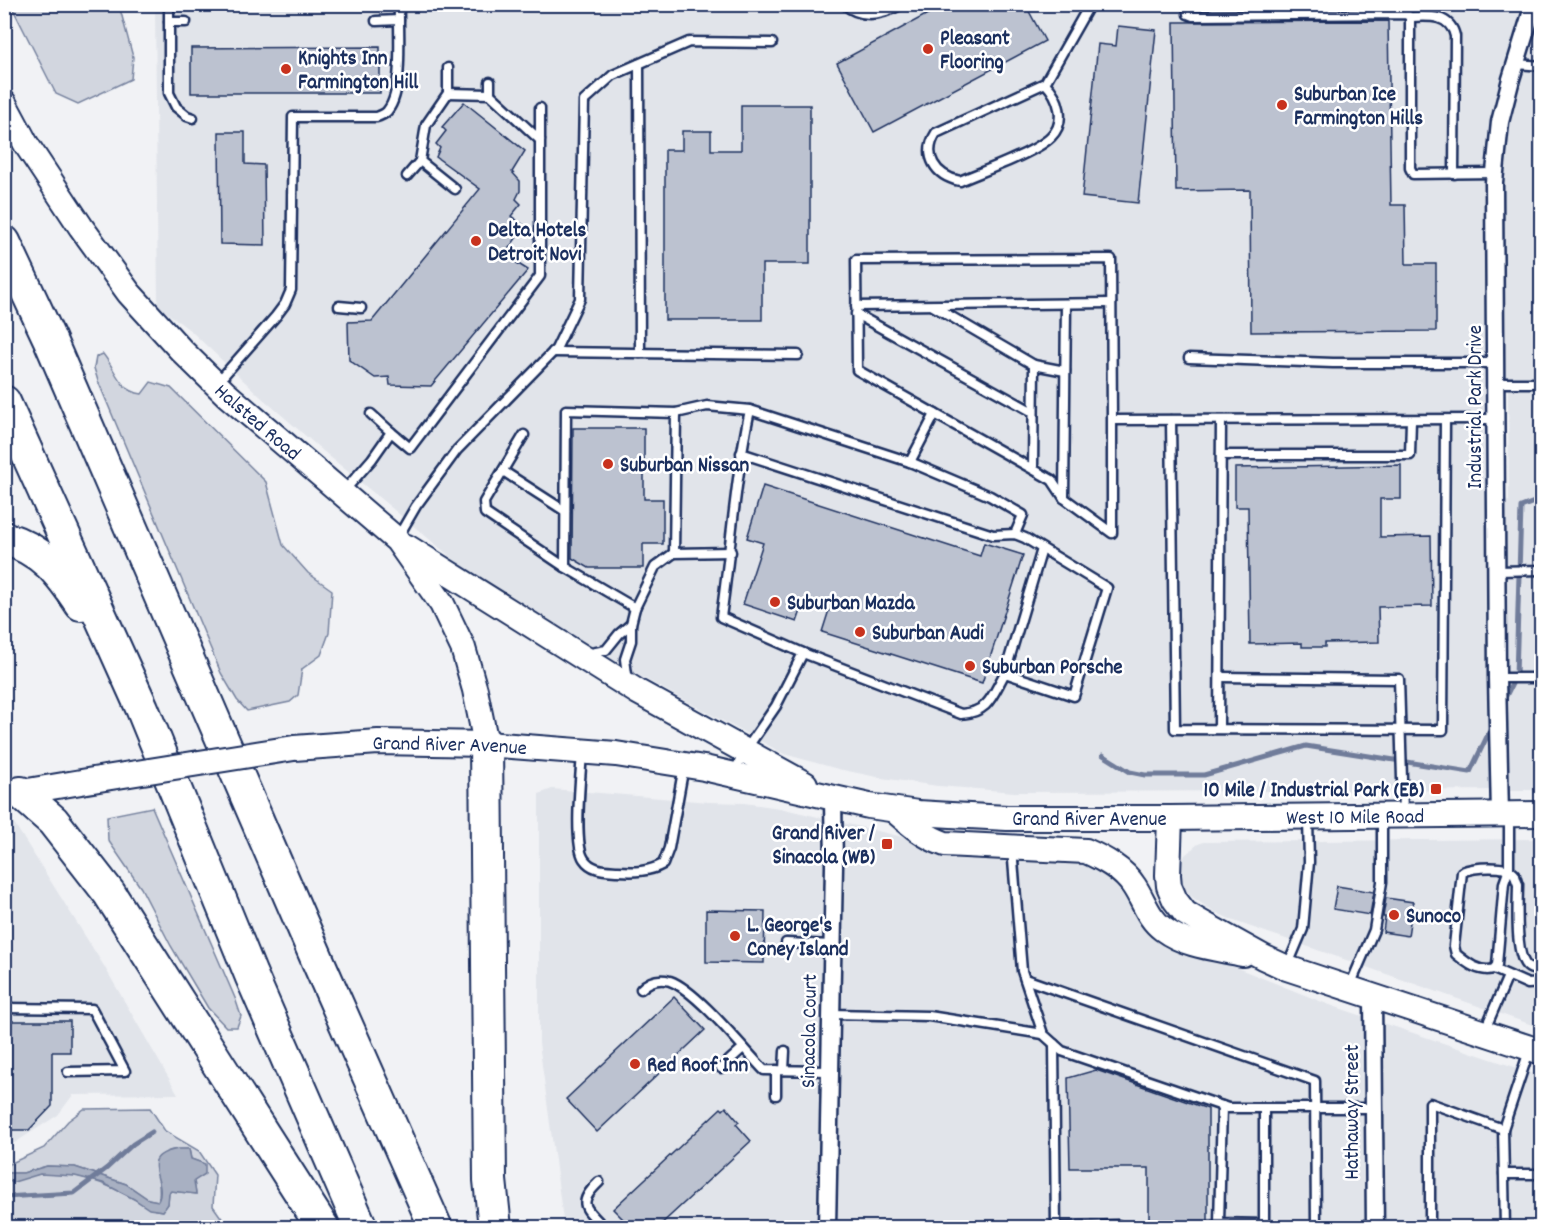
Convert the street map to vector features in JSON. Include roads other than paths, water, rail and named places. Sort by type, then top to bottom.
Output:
[{"type":"highway","points":[[4,242],[49,338],[321,968],[436,1227]]},
{"type":"highway","points":[[4,402],[142,708],[247,965],[361,1227]]},
{"type":"highway","points":[[4,538],[32,549],[62,575],[81,603],[142,708]]},
{"type":"highway","points":[[486,744],[490,1168],[495,1227]]},
{"type":"highway","points":[[13,794],[53,821],[109,893],[323,1227]]},
{"type":"main road","name":"Halsted Road","points":[[4,103],[26,144],[81,227],[129,293],[216,384],[397,540],[442,604],[463,648],[475,690],[486,744]]},
{"type":"main road","points":[[397,540],[628,686],[833,799]]},
{"type":"main road","name":"Grand River Avenue","points":[[13,794],[294,748],[378,742],[486,744],[616,754],[732,774],[833,799],[929,814],[1007,818],[1170,818],[1169,886],[1175,900],[1185,913],[1287,968],[1536,1050]]},
{"type":"main road","name":"Grand River Avenue","points":[[894,810],[923,834],[945,844],[1086,851],[1106,860],[1125,875],[1134,886],[1149,914],[1162,928],[1195,945],[1263,957]]},
{"type":"main road","name":"West 10 Mile Road","points":[[1170,818],[1542,814]]},
{"type":"street","name":"Industrial Park Drive","points":[[1505,815],[1497,678],[1495,174],[1500,122],[1534,4]]},
{"type":"street","name":"Sinacola Court","points":[[826,1227],[833,799]]},
{"type":"street","name":"Hathaway Street","points":[[1373,996],[1375,1227]]},
{"type":"lane","points":[[169,4],[169,93],[176,107],[193,118]]},
{"type":"lane","points":[[216,384],[276,316],[291,290],[293,117],[377,117],[387,112],[395,99],[398,80],[399,4]]},
{"type":"lane","points":[[844,4],[851,11],[870,15],[886,13],[902,4]]},
{"type":"lane","points":[[1045,83],[1053,92],[1059,105],[1060,121],[1054,134],[1042,145],[960,181],[946,178],[936,169],[930,155],[930,143],[936,133],[1045,83],[1090,4]]},
{"type":"lane","points":[[1187,4],[1188,14],[1194,16],[1379,9],[1406,14],[1410,17],[1431,16],[1446,20],[1453,28],[1455,36],[1454,174]]},
{"type":"lane","points":[[1410,17],[1410,168],[1413,174],[1495,174]]},
{"type":"lane","points":[[376,21],[399,20]]},
{"type":"lane","points":[[169,22],[186,22]]},
{"type":"lane","points":[[397,540],[416,506],[457,450],[553,352],[580,298],[584,100],[613,75],[689,42],[772,43]]},
{"type":"lane","points":[[639,63],[640,353]]},
{"type":"lane","points":[[1516,64],[1542,66]]},
{"type":"lane","points":[[407,176],[420,160],[426,125],[448,93],[448,68]]},
{"type":"lane","points":[[490,81],[490,94]]},
{"type":"lane","points":[[448,93],[490,94],[540,140]]},
{"type":"lane","points":[[371,414],[410,448],[540,276],[540,108]]},
{"type":"lane","points":[[420,160],[455,189]]},
{"type":"lane","points":[[1111,259],[1112,533],[1064,498],[1052,480],[857,370],[856,310],[856,260],[1111,259]]},
{"type":"lane","points":[[856,310],[933,305],[1111,303]]},
{"type":"lane","points":[[1064,498],[1066,304]]},
{"type":"lane","points":[[933,305],[1034,365],[1065,371]]},
{"type":"lane","points":[[339,306],[361,308]]},
{"type":"lane","points":[[856,310],[1033,412]]},
{"type":"lane","points":[[553,352],[798,355]]},
{"type":"lane","points":[[1189,358],[1333,363],[1496,363]]},
{"type":"lane","points":[[1033,468],[1034,365]]},
{"type":"lane","points":[[1496,383],[1542,383]]},
{"type":"lane","points":[[565,567],[566,410],[676,412],[707,406],[750,410],[910,462],[990,496],[1023,515],[1015,534]]},
{"type":"lane","points":[[750,410],[741,453],[731,552],[720,617],[803,653],[961,714],[972,714],[986,707],[1005,672],[1042,549]]},
{"type":"lane","points":[[674,554],[676,412]]},
{"type":"lane","points":[[910,462],[935,414]]},
{"type":"lane","points":[[1112,420],[1496,419]]},
{"type":"lane","points":[[1171,420],[1174,729],[1443,730],[1445,420]]},
{"type":"lane","points":[[1220,728],[1221,420]]},
{"type":"lane","points":[[1221,455],[1410,455],[1411,420]]},
{"type":"lane","points":[[341,494],[372,459],[391,432]]},
{"type":"lane","points":[[524,435],[484,502],[485,513],[565,567],[635,608]]},
{"type":"lane","points":[[741,453],[993,535],[1015,534],[1107,588],[1074,696],[1005,672]]},
{"type":"lane","points":[[503,471],[565,511]]},
{"type":"lane","points":[[628,686],[626,659],[631,641],[631,624],[635,608],[655,567],[674,554],[731,552]]},
{"type":"lane","points":[[1497,571],[1542,570]]},
{"type":"lane","points":[[581,656],[606,650],[631,624]]},
{"type":"lane","points":[[732,774],[745,751],[777,706],[803,653]]},
{"type":"lane","points":[[1221,677],[1399,679],[1401,729],[1382,882],[1374,930],[1349,988]]},
{"type":"lane","points":[[1497,678],[1542,678]]},
{"type":"lane","points":[[582,752],[580,844],[584,859],[596,869],[653,870],[663,864],[669,848],[684,765]]},
{"type":"lane","points":[[1494,969],[1497,965],[1504,883],[1509,869],[1505,815]]},
{"type":"lane","points":[[1287,968],[1303,929],[1309,862],[1308,817]]},
{"type":"lane","points":[[1012,848],[1019,938],[1025,979],[1043,1034],[1062,1051],[1228,1108],[1374,1108]]},
{"type":"lane","points":[[1542,971],[1528,968],[1522,961],[1519,947],[1518,884],[1515,875],[1509,869],[1479,868],[1462,872],[1456,954],[1472,966],[1494,969],[1528,984],[1542,983]]},
{"type":"lane","points":[[786,943],[832,945]]},
{"type":"lane","points":[[1484,1033],[1508,976]]},
{"type":"lane","points":[[641,989],[646,983],[658,979],[672,982],[693,995],[764,1070],[830,1071]]},
{"type":"lane","points":[[1025,979],[1315,1081],[1316,1227]]},
{"type":"lane","points":[[4,1008],[92,1009],[125,1071],[68,1072]]},
{"type":"lane","points":[[831,1014],[929,1016],[1043,1034]]},
{"type":"lane","points":[[1054,1044],[1056,1227],[1118,1225]]},
{"type":"lane","points":[[721,1068],[742,1048]]},
{"type":"lane","points":[[1505,1227],[1503,1129],[1536,1050]]},
{"type":"lane","points":[[776,1095],[784,1051]]},
{"type":"lane","points":[[1431,1227],[1430,1103],[1503,1129]]},
{"type":"lane","points":[[1222,1106],[1219,1223],[1264,1226],[1264,1108]]},
{"type":"lane","points":[[1504,1174],[1542,1174]]},
{"type":"lane","points":[[599,1182],[586,1194],[584,1204],[586,1209],[605,1227]]},
{"type":"water","points":[[178,1149],[189,1149],[191,1159],[205,1164],[205,1174],[194,1181],[196,1194],[171,1191],[168,1204],[163,1211],[149,1209],[103,1183],[75,1176],[40,1174],[14,1182],[5,1181],[5,1173],[23,1173],[47,1166],[75,1167],[126,1184],[148,1199],[158,1201],[160,1185],[155,1163],[165,1153]]},
{"type":"waterway","points":[[1503,702],[1516,676],[1521,507],[1542,499]]},
{"type":"waterway","points":[[1103,755],[1130,772],[1145,775],[1204,775],[1306,746],[1470,772],[1493,724]]},
{"type":"waterway","points":[[4,1197],[74,1193],[107,1168],[133,1144],[152,1132]]},
{"type":"place","name":"Pleasant Flooring","points":[[928,49]]},
{"type":"place","name":"Knights Inn Farmington Hill","points":[[286,69]]},
{"type":"place","name":"Suburban Ice Farmington Hills","points":[[1282,105]]},
{"type":"place","name":"Delta Hotels Detroit Novi","points":[[476,241]]},
{"type":"place","name":"Suburban Nissan","points":[[608,464]]},
{"type":"place","name":"Suburban Mazda","points":[[775,602]]},
{"type":"place","name":"Suburban Audi","points":[[860,632]]},
{"type":"place","name":"Suburban Porsche","points":[[970,666]]},
{"type":"place","name":"10 Mile / Industrial Park (EB)","points":[[1436,789]]},
{"type":"place","name":"Grand River / Sinacola (WB)","points":[[887,844]]},
{"type":"place","name":"Sunoco","points":[[1394,915]]},
{"type":"place","name":"L. George's Coney Island","points":[[735,936]]},
{"type":"place","name":"Red Roof Inn","points":[[635,1064]]}]
